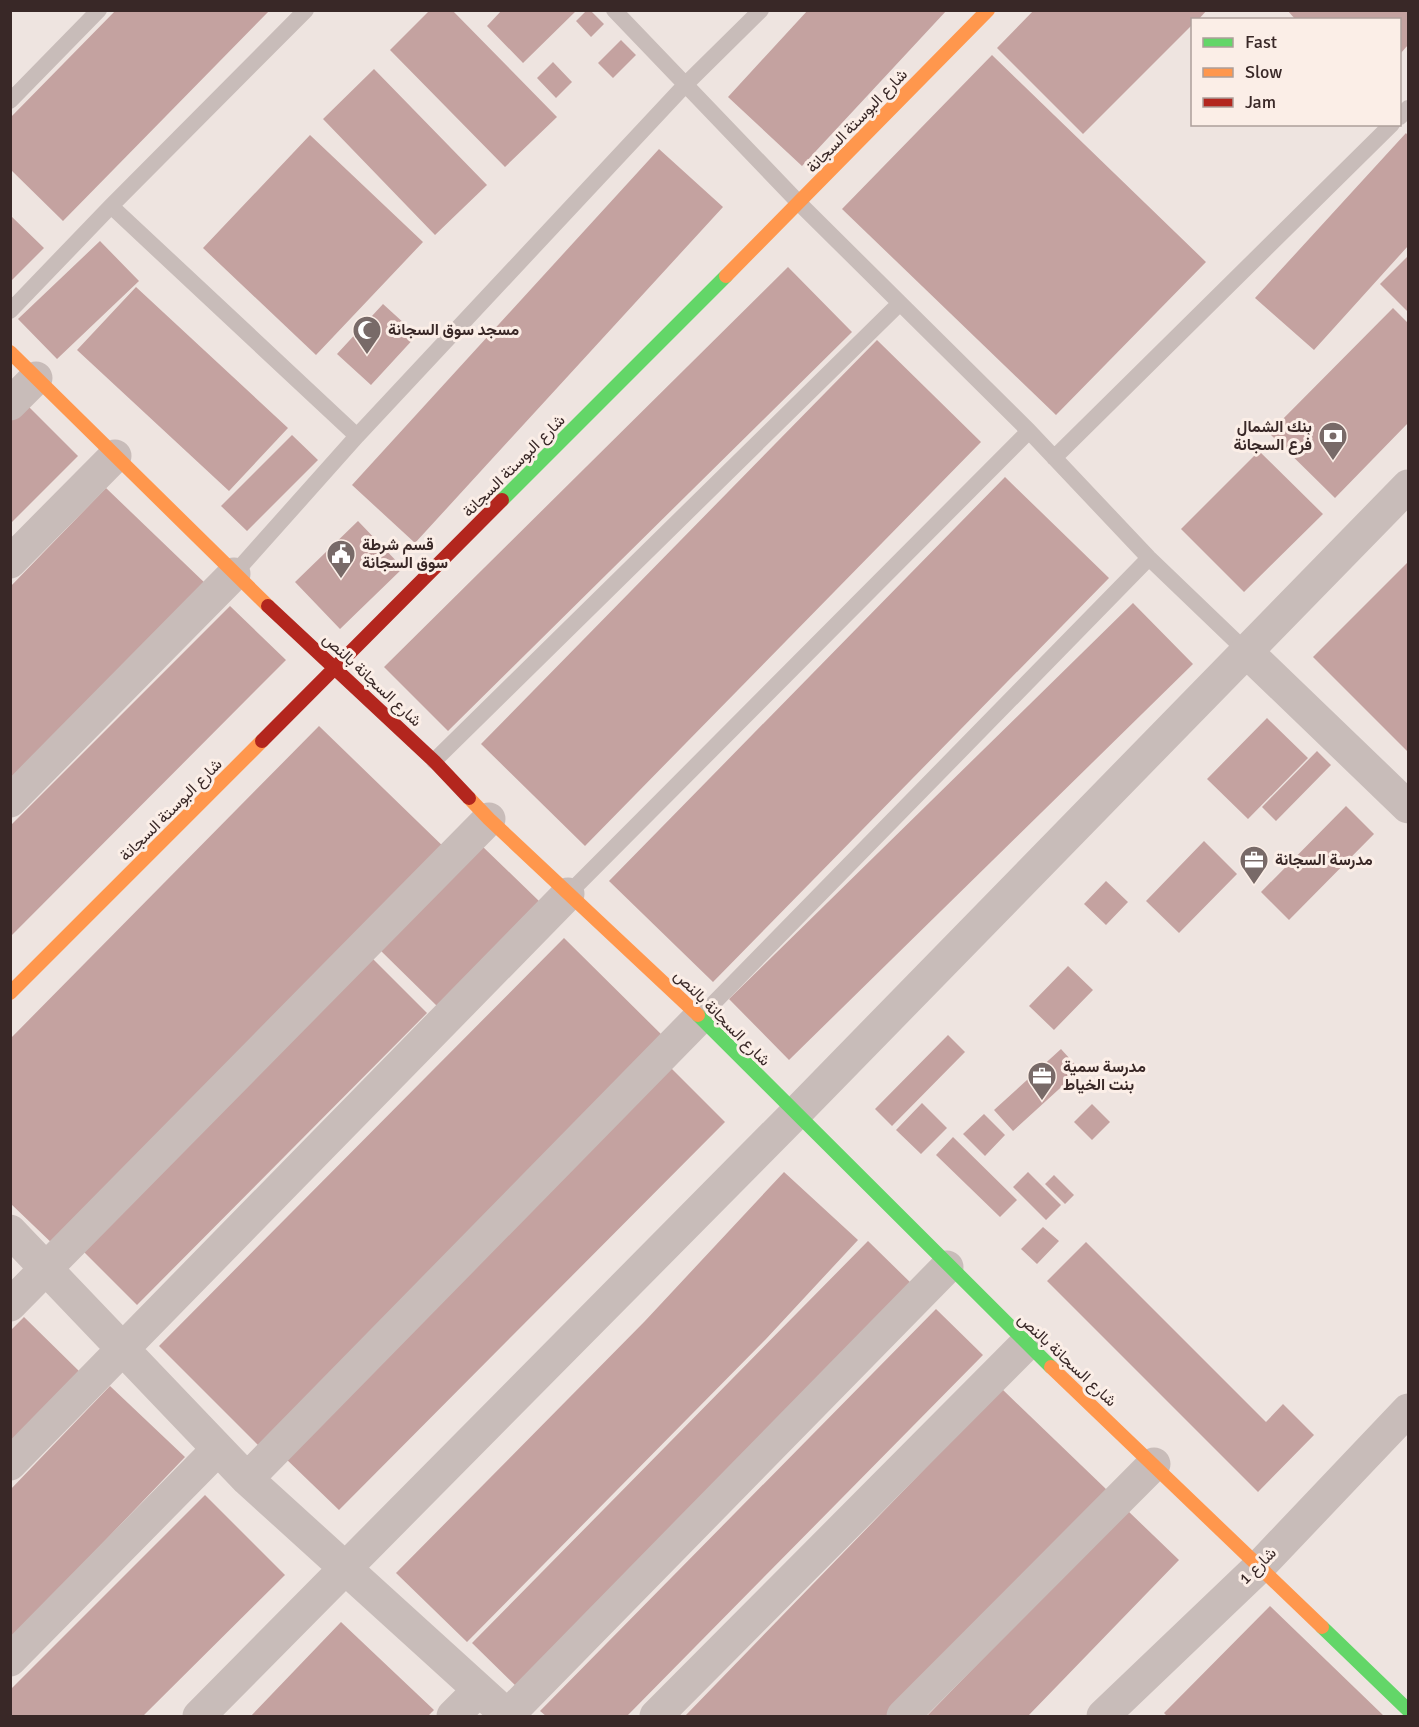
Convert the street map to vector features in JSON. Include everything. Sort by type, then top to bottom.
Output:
[{"type":"street","name":"شارع البوستة السجانة","points":[[10,993],[799,203],[988,10]]},
{"type":"street","name":"شارع السجانة بالنص","points":[[10,351],[234,574],[434,761],[489,819],[700,1017],[1026,1344],[1154,1464],[1408,1710]]},
{"type":"street","points":[[10,404],[36,378]]},
{"type":"street","points":[[10,562],[115,456]]},
{"type":"street","points":[[199,1716],[795,1114],[1408,486]]},
{"type":"street","points":[[10,801],[234,574]]},
{"type":"street","points":[[1247,652],[1408,807]]},
{"type":"street","points":[[10,1305],[489,819]]},
{"type":"street","points":[[10,1464],[568,894]]},
{"type":"street","points":[[247,1479],[700,1017]]},
{"type":"street","points":[[10,1231],[247,1479],[508,1716],[947,1267]]},
{"type":"street","points":[[656,1716],[1026,1344]]},
{"type":"street","name":"شارع 1","points":[[1111,1714],[1259,1567],[1408,1410]]},
{"type":"street","points":[[10,1660],[218,1449]]},
{"type":"street","points":[[903,1716],[1154,1464]]},
{"type":"street","points":[[453,1716],[479,1690]]},
{"type":"lane","points":[[10,101],[99,10]]},
{"type":"lane","points":[[10,311],[306,10]]},
{"type":"lane","points":[[614,10],[799,203],[1029,431],[1149,558],[1247,652]]},
{"type":"lane","points":[[234,574],[357,436],[686,84],[761,10]]},
{"type":"lane","points":[[1054,458],[1390,126]]},
{"type":"lane","points":[[111,206],[357,436]]},
{"type":"lane","points":[[434,761],[900,304]]},
{"type":"lane","points":[[568,894],[1029,431]]},
{"type":"lane","points":[[700,1017],[1149,558]]},
{"type":"building","points":[[116,10],[270,10],[63,221],[10,169],[10,118]]},
{"type":"building","points":[[430,10],[452,10],[557,117],[505,167],[390,50]]},
{"type":"building","points":[[502,10],[577,10],[523,63],[487,26]]},
{"type":"building","points":[[587,10],[590,10],[604,24],[591,37],[576,21]]},
{"type":"building","points":[[808,10],[947,10],[802,166],[728,97]]},
{"type":"building","points":[[1034,10],[1207,10],[1200,18],[1191,18],[1191,26],[1083,134],[997,48]]},
{"type":"building","points":[[1287,10],[1408,10],[1408,45],[1401,53],[1401,18],[1294,18]]},
{"type":"building","points":[[621,40],[636,55],[613,78],[598,63]]},
{"type":"building","points":[[992,55],[1206,262],[1056,415],[842,209]]},
{"type":"building","points":[[553,62],[572,82],[556,98],[537,78]]},
{"type":"building","points":[[374,69],[487,185],[435,235],[323,119]]},
{"type":"building","points":[[1406,133],[1408,136],[1408,246],[1314,350],[1255,298]]},
{"type":"building","points":[[310,135],[423,242],[316,355],[203,248]]},
{"type":"building","points":[[659,149],[723,207],[415,543],[352,485]]},
{"type":"building","points":[[10,215],[44,248],[10,282]]},
{"type":"building","points":[[100,241],[139,281],[57,359],[18,319]]},
{"type":"building","points":[[1408,256],[1408,312],[1380,284]]},
{"type":"building","points":[[788,267],[852,332],[448,731],[384,667]]},
{"type":"building","points":[[136,287],[288,428],[229,491],[77,350]]},
{"type":"building","points":[[383,304],[417,335],[371,385],[337,354]]},
{"type":"building","points":[[1393,308],[1408,323],[1408,423],[1335,498],[1269,433]]},
{"type":"building","points":[[877,340],[981,442],[585,846],[481,744]]},
{"type":"building","points":[[24,402],[78,456],[10,524],[10,415]]},
{"type":"building","points":[[292,435],[318,460],[247,531],[221,506]]},
{"type":"building","points":[[1259,451],[1323,514],[1244,592],[1181,529]]},
{"type":"building","points":[[1005,477],[1109,578],[713,982],[609,881]]},
{"type":"building","points":[[106,488],[207,585],[10,790],[10,587]]},
{"type":"building","points":[[358,521],[403,568],[340,629],[295,582]]},
{"type":"building","points":[[1408,562],[1408,752],[1313,657]]},
{"type":"building","points":[[1133,603],[1193,664],[789,1060],[729,999]]},
{"type":"building","points":[[230,606],[286,660],[10,937],[10,826]]},
{"type":"building","points":[[1267,718],[1308,758],[1248,819],[1207,779]]},
{"type":"building","points":[[319,726],[450,853],[57,1248],[10,1203],[10,1039]]},
{"type":"building","points":[[1317,751],[1331,765],[1276,821],[1262,807]]},
{"type":"building","points":[[1346,806],[1374,834],[1289,920],[1261,892]]},
{"type":"building","points":[[1204,841],[1237,874],[1179,933],[1146,901]]},
{"type":"building","points":[[482,846],[539,901],[437,1006],[380,950]]},
{"type":"building","points":[[1106,881],[1128,902],[1106,925],[1084,904]]},
{"type":"building","points":[[564,938],[669,1042],[263,1450],[159,1346]]},
{"type":"building","points":[[372,958],[427,1013],[137,1305],[82,1250]]},
{"type":"building","points":[[1068,966],[1093,990],[1054,1030],[1029,1006]]},
{"type":"building","points":[[948,1035],[965,1052],[892,1126],[875,1109]]},
{"type":"building","points":[[1061,1049],[1080,1070],[1013,1131],[994,1110]]},
{"type":"building","points":[[670,1067],[725,1122],[339,1510],[283,1456]]},
{"type":"building","points":[[922,1103],[947,1128],[921,1154],[896,1130]]},
{"type":"building","points":[[1092,1104],[1110,1122],[1092,1140],[1074,1122]]},
{"type":"building","points":[[984,1114],[1005,1135],[985,1156],[963,1134]]},
{"type":"building","points":[[953,1137],[1017,1200],[1000,1217],[936,1155]]},
{"type":"building","points":[[784,1172],[858,1240],[766,1339],[467,1642],[396,1573],[645,1321]]},
{"type":"building","points":[[1028,1172],[1061,1205],[1046,1220],[1013,1187]]},
{"type":"building","points":[[1054,1175],[1074,1195],[1065,1204],[1045,1184]]},
{"type":"building","points":[[1043,1227],[1059,1241],[1037,1264],[1021,1249]]},
{"type":"building","points":[[868,1241],[915,1287],[519,1689],[472,1643]]},
{"type":"building","points":[[1086,1242],[1266,1422],[1283,1404],[1314,1435],[1258,1492],[1047,1281]]},
{"type":"building","points":[[936,1309],[983,1355],[627,1716],[546,1716],[540,1711]]},
{"type":"building","points":[[24,1317],[81,1373],[10,1444],[10,1331]]},
{"type":"building","points":[[110,1386],[185,1457],[10,1640],[10,1490]]},
{"type":"building","points":[[1002,1389],[1107,1490],[887,1716],[685,1716]]},
{"type":"building","points":[[205,1495],[285,1575],[143,1716],[10,1716],[10,1690]]},
{"type":"building","points":[[1127,1510],[1179,1560],[1028,1716],[927,1716]]},
{"type":"building","points":[[1270,1606],[1384,1716],[1167,1716],[1164,1713]]},
{"type":"building","points":[[341,1622],[434,1710],[428,1716],[251,1716]]},
{"type":"traffic: fast","points":[[502,500],[726,276]]},
{"type":"traffic: fast","points":[[698,1015],[1051,1367]]},
{"type":"traffic: fast","points":[[1322,1627],[1408,1710]]},
{"type":"traffic: slow","points":[[726,276],[988,10]]},
{"type":"traffic: slow","points":[[10,352],[268,606]]},
{"type":"traffic: slow","points":[[10,993],[262,741]]},
{"type":"traffic: slow","points":[[469,798],[698,1015]]},
{"type":"traffic: slow","points":[[1051,1367],[1322,1627]]},
{"type":"traffic: jam","points":[[262,741],[502,500]]},
{"type":"traffic: jam","points":[[268,606],[434,761],[469,798]]},
{"type":"place","name":"مسجد سوق السجانة","points":[[367,356]]},
{"type":"place","name":"بنك الشمال فرع السجانة","points":[[1333,462]]},
{"type":"place","name":"قسم شرطة سوق السجانة","points":[[341,580]]},
{"type":"place","name":"مدرسة السجانة","points":[[1254,886]]},
{"type":"place","name":"مدرسة سمية بنت الخياط","points":[[1042,1102]]}]
